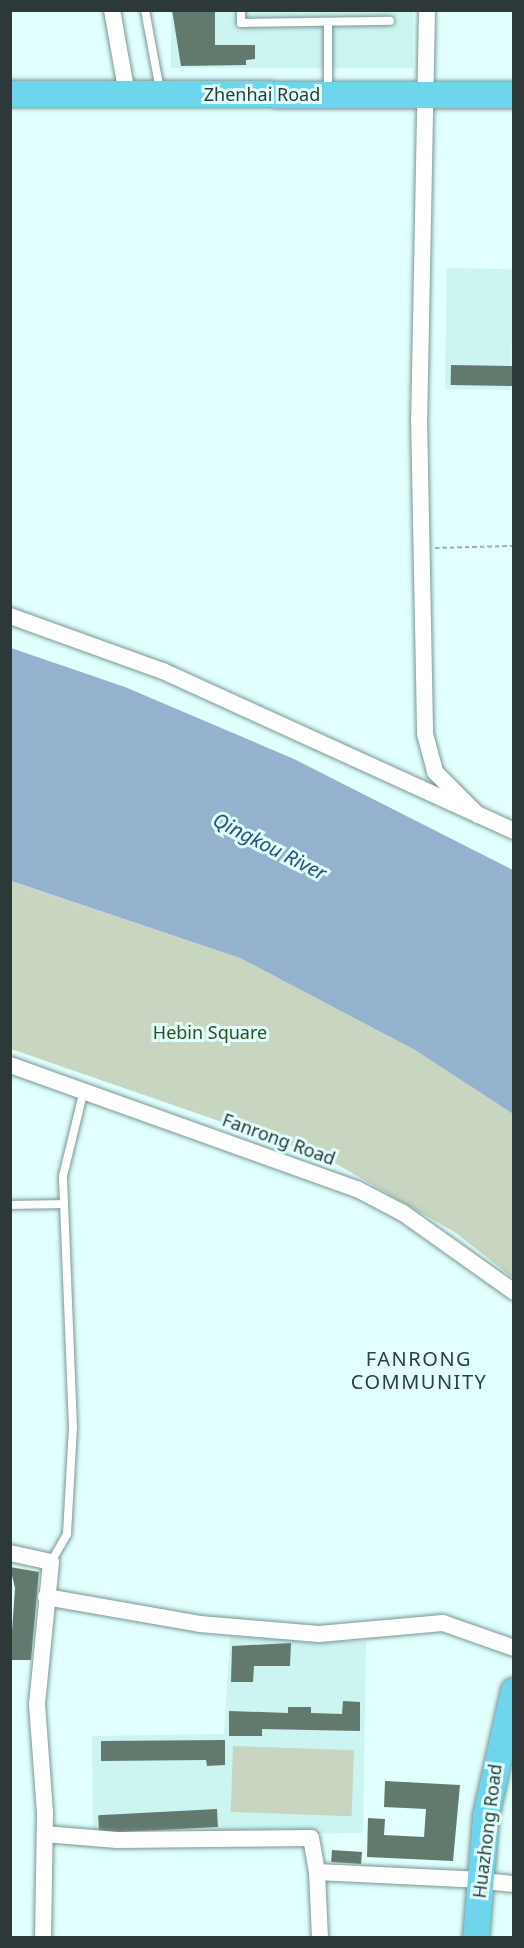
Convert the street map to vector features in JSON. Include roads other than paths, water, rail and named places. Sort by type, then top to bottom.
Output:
[{"type":"main road","name":"Zhenhai Road","points":[[10,94],[328,94],[513,107]]},
{"type":"main road","name":"Zhenhai Road","points":[[10,106],[423,101],[513,95]]},
{"type":"main road","name":"Huazhong Road","points":[[492,1938],[495,1882],[493,1773],[513,1691]]},
{"type":"main road","name":"Huazhong Road","points":[[476,1938],[495,1882],[513,1755]]},
{"type":"street","points":[[112,10],[127,94]]},
{"type":"street","points":[[427,10],[423,101],[421,548],[428,754],[435,772],[478,815]]},
{"type":"street","points":[[10,616],[174,675],[513,831]]},
{"type":"street","name":"Fanrong Road","points":[[10,1065],[357,1189],[403,1213],[513,1292]]},
{"type":"street","points":[[10,1553],[51,1562],[46,1597],[36,1730],[45,1834],[44,1938]]},
{"type":"street","points":[[46,1597],[200,1624],[319,1634],[443,1623],[513,1648]]},
{"type":"street","points":[[45,1834],[117,1840],[311,1838],[317,1872],[320,1938]]},
{"type":"street","points":[[317,1872],[495,1882]]},
{"type":"lane","points":[[145,10],[161,93]]},
{"type":"lane","points":[[241,10],[241,23],[390,21]]},
{"type":"lane","points":[[328,22],[328,94]]},
{"type":"lane","points":[[51,1562],[67,1534],[74,1427],[64,1204],[65,1151],[84,1090]]},
{"type":"lane","points":[[10,1205],[64,1204]]},
{"type":"water","name":"Qingkou River","points":[[11,648],[125,687],[294,759],[513,870],[513,1114],[415,1050],[240,958],[11,881]]},
{"type":"district","name":"FANRONG COMMUNITY","points":[[419,1370]]},
{"type":"park label","name":"Hebin Square","points":[[210,1032]]}]
